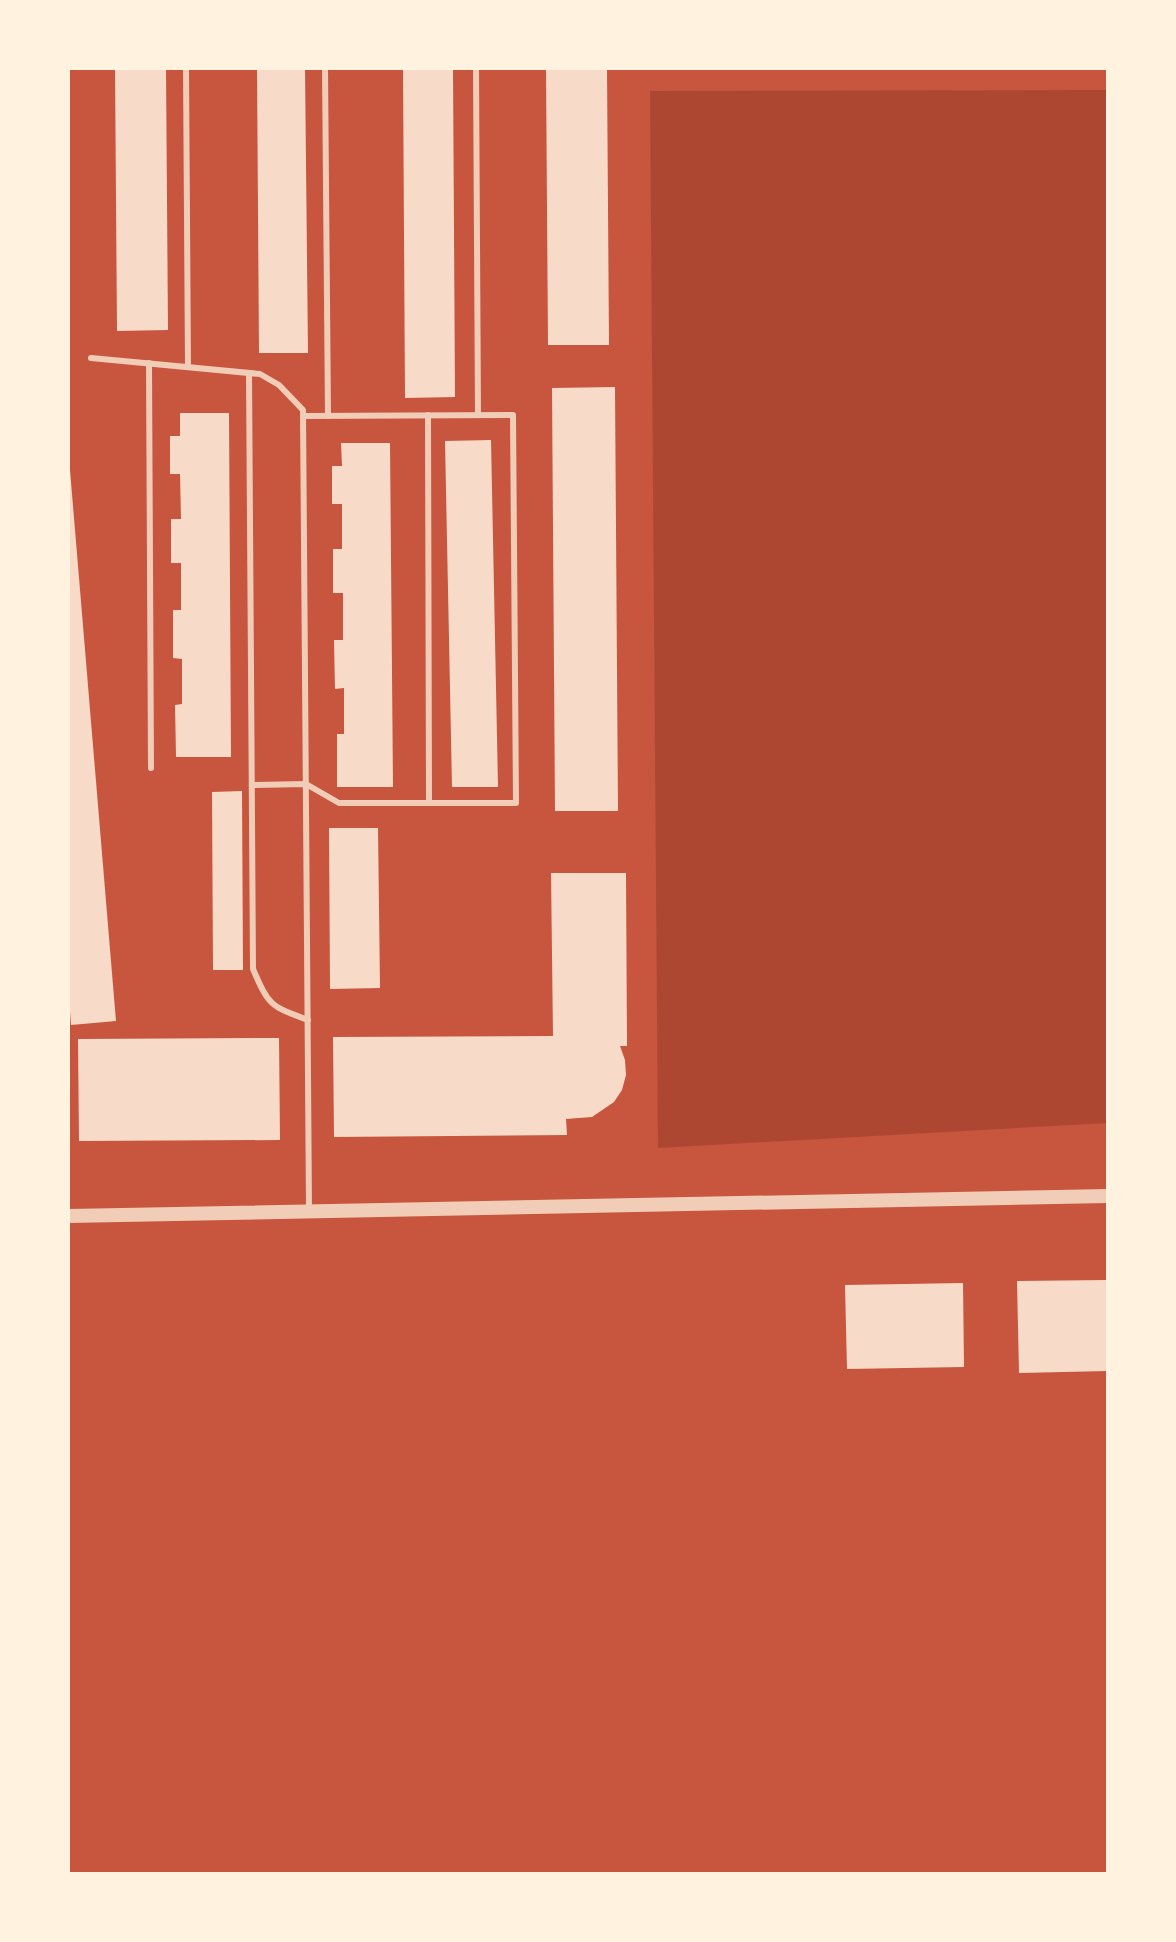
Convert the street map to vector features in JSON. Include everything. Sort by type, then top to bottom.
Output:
[{"type":"street","points":[[68,1216],[1108,1196]]},
{"type":"lane","points":[[186,68],[188,367]]},
{"type":"lane","points":[[325,68],[328,416]]},
{"type":"lane","points":[[476,68],[478,415]]},
{"type":"lane","points":[[91,358],[260,374],[279,385],[303,410],[309,1213]]},
{"type":"lane","points":[[149,363],[151,768]]},
{"type":"lane","points":[[249,373],[253,969],[265,997],[276,1008],[308,1020]]},
{"type":"lane","points":[[428,415],[429,803]]},
{"type":"lane","points":[[252,785],[306,784],[339,803],[516,803],[513,415],[303,416]]},
{"type":"shaded area","points":[[1108,90],[1108,1123],[658,1148],[650,91]]},
{"type":"building","points":[[115,68],[166,68],[168,330],[117,331]]},
{"type":"building","points":[[257,68],[305,68],[308,353],[259,353]]},
{"type":"building","points":[[403,68],[453,68],[455,397],[405,398]]},
{"type":"building","points":[[546,68],[607,68],[609,345],[548,345]]},
{"type":"building","points":[[615,387],[618,811],[555,811],[552,388]]},
{"type":"building","points":[[180,413],[229,413],[231,757],[176,757],[175,705],[182,704],[182,659],[173,658],[173,610],[181,610],[181,563],[171,563],[171,519],[181,519],[180,474],[170,474],[170,436],[180,436]]},
{"type":"building","points":[[491,440],[498,787],[452,787],[445,441]]},
{"type":"building","points":[[341,443],[390,443],[393,787],[337,787],[337,734],[344,734],[344,688],[335,689],[334,640],[343,640],[343,593],[333,593],[333,549],[342,549],[342,504],[332,504],[332,466],[342,466]]},
{"type":"building","points":[[68,470],[116,1021],[71,1025],[68,986]]},
{"type":"building","points":[[242,791],[243,970],[213,970],[212,792]]},
{"type":"building","points":[[329,828],[378,828],[380,988],[330,989]]},
{"type":"building","points":[[551,873],[626,873],[627,1046],[620,1046],[626,1075],[622,1090],[614,1102],[592,1117],[566,1119],[567,1135],[334,1137],[333,1037],[553,1036]]},
{"type":"building","points":[[279,1038],[280,1140],[79,1141],[78,1039]]},
{"type":"building","points":[[1108,1280],[1108,1371],[1019,1373],[1017,1281]]},
{"type":"building","points":[[963,1283],[964,1367],[847,1369],[845,1285]]}]
